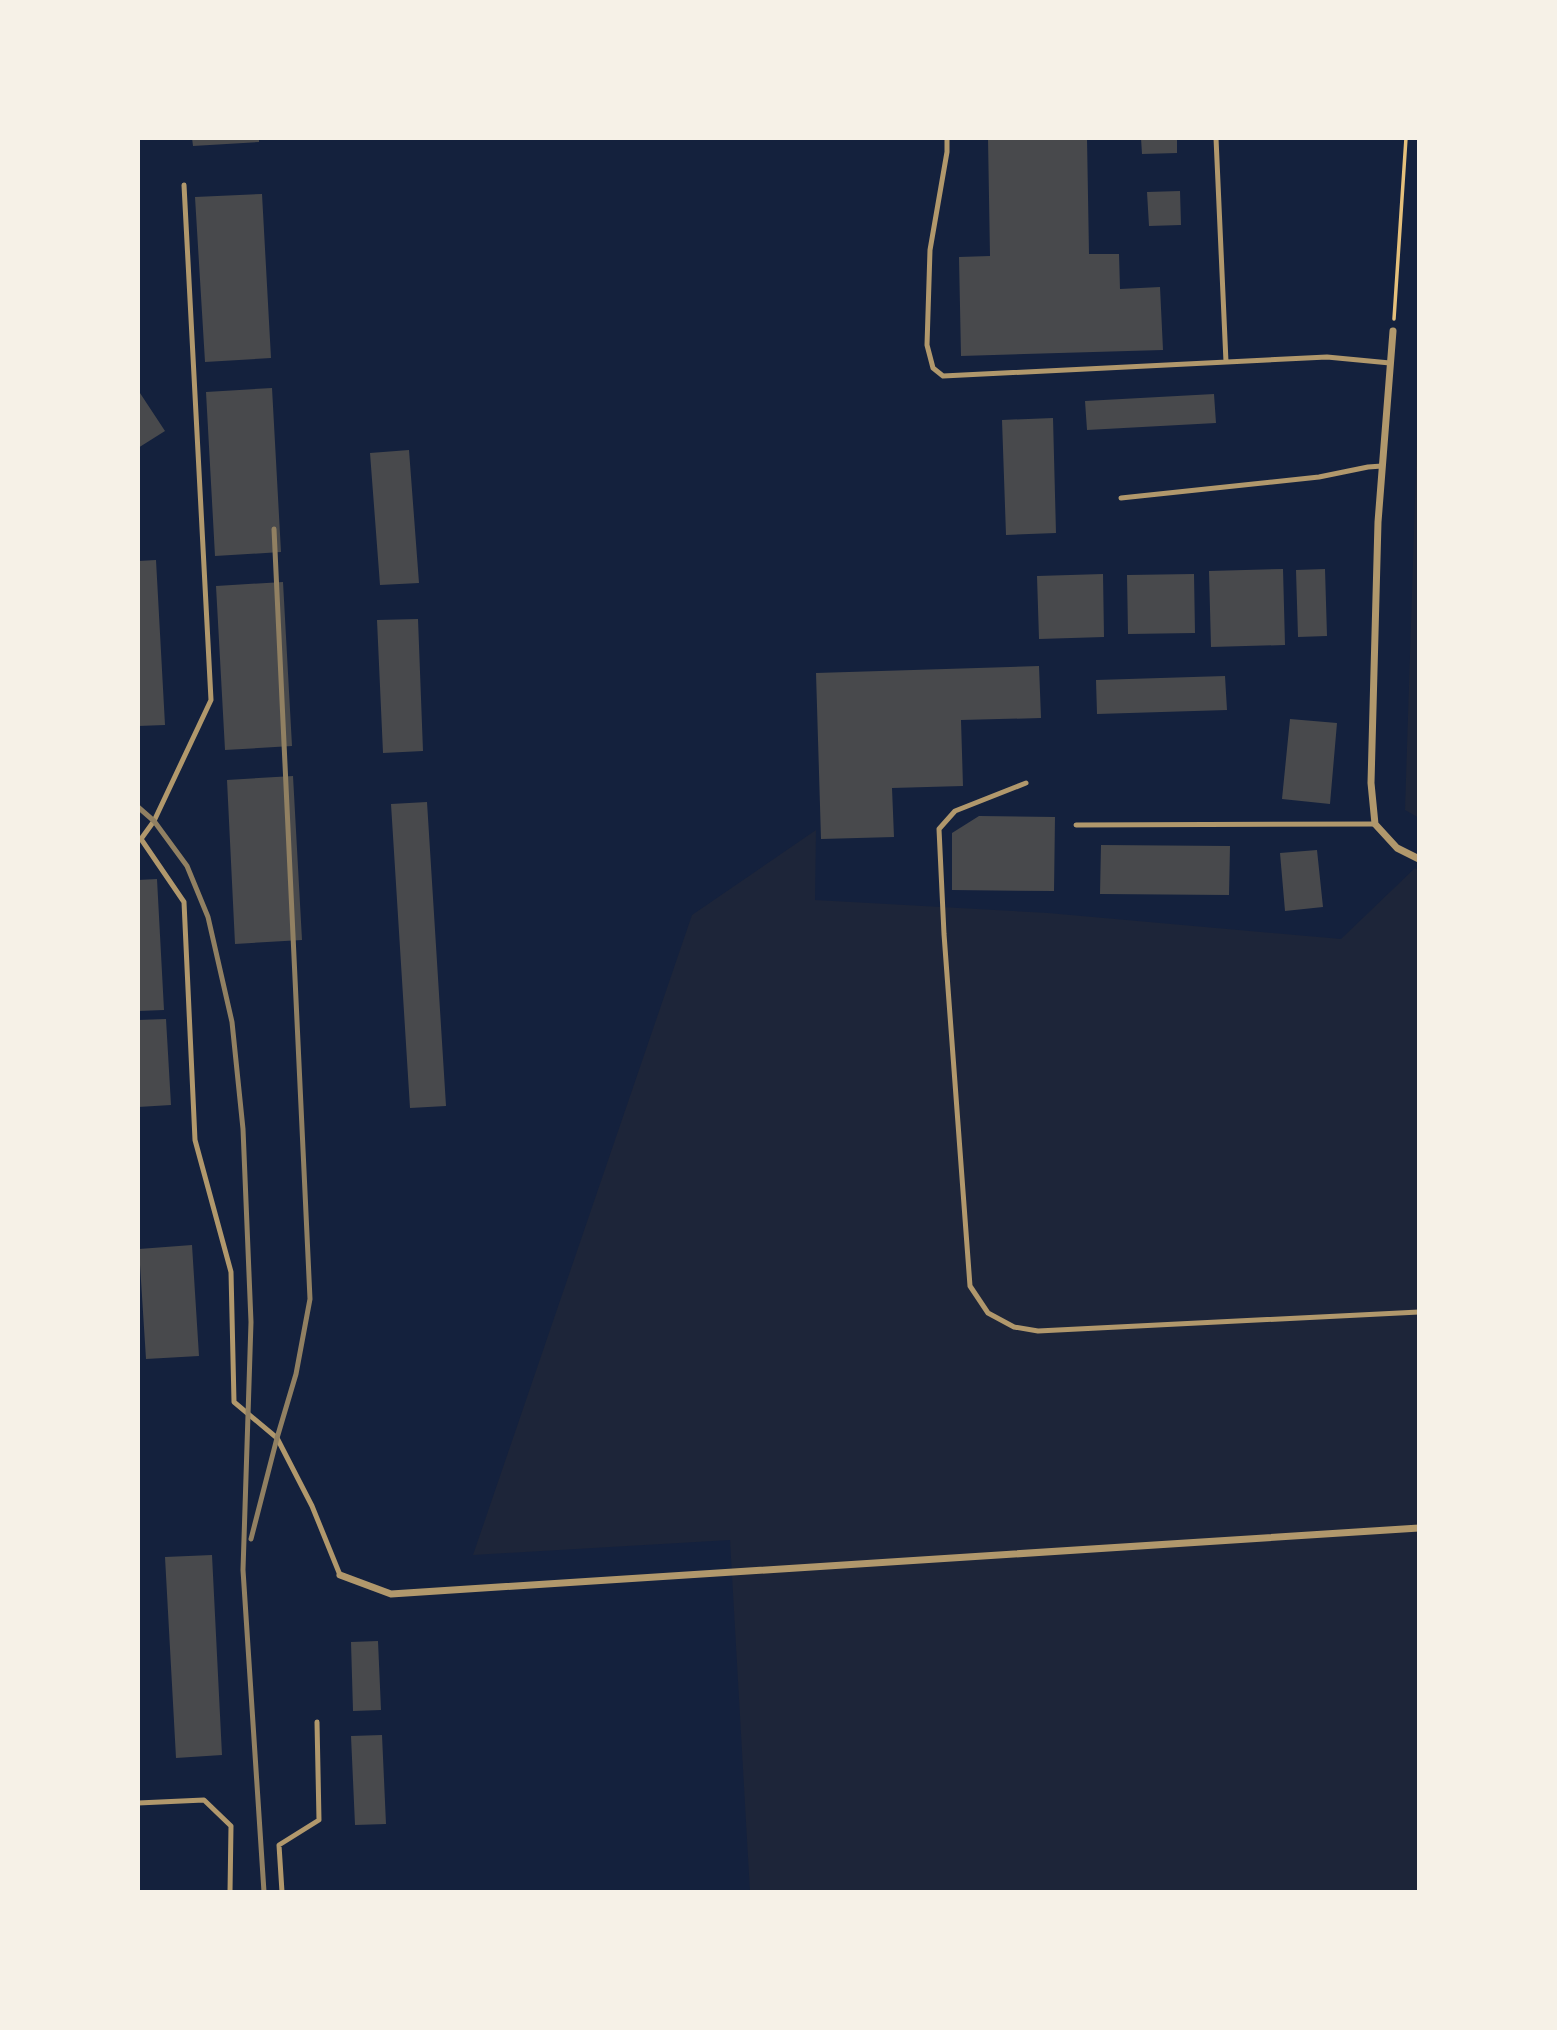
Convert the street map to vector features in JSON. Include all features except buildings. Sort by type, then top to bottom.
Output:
[{"type":"street","points":[[1393,331],[1378,522],[1371,783],[1375,824],[1397,848],[1419,859]]},
{"type":"street","points":[[340,1576],[391,1594],[1419,1528]]},
{"type":"lane","points":[[947,138],[947,152],[930,250],[927,345],[933,368],[943,376],[1327,357],[1390,363]]},
{"type":"lane","points":[[1216,138],[1227,362]]},
{"type":"lane","points":[[184,185],[211,700],[154,821],[140,839],[184,902],[195,1140],[231,1272],[233,1402],[277,1437],[312,1506],[340,1576]]},
{"type":"lane","points":[[1121,498],[1319,477],[1382,466]]},
{"type":"lane","points":[[1026,783],[955,811],[939,829],[944,934],[970,1286],[988,1314],[1014,1327],[1038,1331],[1419,1312]]},
{"type":"lane","points":[[1076,825],[1375,824]]},
{"type":"lane","points":[[282,1892],[279,1845],[319,1821],[317,1722]]},
{"type":"lane","points":[[138,1803],[204,1800],[231,1826],[230,1892]]},
{"type":"path","points":[[1393,331],[1406,138]]},
{"type":"shaded area","points":[[1419,375],[1419,818],[1405,810]]},
{"type":"shaded area","points":[[816,830],[815,900],[1048,913],[1341,939],[1415,868],[1419,871],[1419,1892],[750,1892],[730,1540],[473,1555],[692,915]]},
{"type":"railway","points":[[251,1539],[296,1374],[310,1299],[274,529]]},
{"type":"railway","points":[[138,807],[154,821],[187,866],[208,917],[232,1022],[243,1129],[251,1322],[243,1570],[264,1892]]}]
